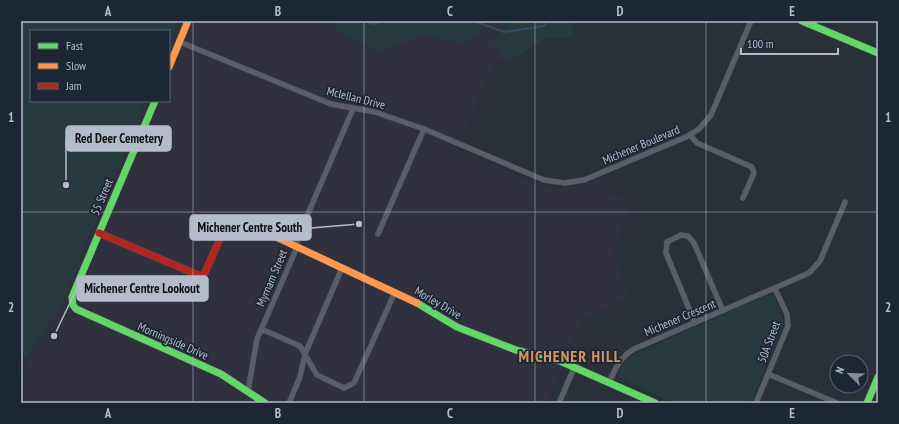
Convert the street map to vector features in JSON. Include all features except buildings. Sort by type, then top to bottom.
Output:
[{"type":"street","points":[[170,65],[188,21]]},
{"type":"street","name":"Michener Boulevard","points":[[476,152],[540,179],[559,183],[573,182],[590,178],[690,135],[699,129],[711,115],[751,21]]},
{"type":"street","points":[[802,21],[878,53]]},
{"type":"street","name":"Mclellan Drive","points":[[180,42],[326,102],[381,114],[424,129],[476,152]]},
{"type":"street","name":"55 Street","points":[[72,302],[72,297],[155,102]]},
{"type":"street","name":"Myrnam Street","points":[[248,391],[256,341],[296,246],[298,237],[353,109]]},
{"type":"street","points":[[378,234],[424,129]]},
{"type":"street","points":[[690,135],[697,143],[753,169],[754,173],[743,198]]},
{"type":"street","name":"Michener Crescent","points":[[609,383],[618,363],[628,352],[809,273],[817,266],[845,202]]},
{"type":"street","name":"Morley Drive","points":[[99,233],[203,277],[225,227],[229,222],[246,223],[395,292],[432,311],[456,327],[516,350],[560,361],[655,403]]},
{"type":"street","points":[[695,323],[666,253],[667,242],[681,235],[688,236],[694,243],[723,311]]},
{"type":"street","points":[[289,403],[300,377],[305,354],[342,268]]},
{"type":"street","name":"50A Street","points":[[756,403],[788,326],[787,314],[775,289]]},
{"type":"street","points":[[261,329],[298,345],[305,354],[313,370],[320,378],[344,388],[354,383],[395,292]]},
{"type":"street","name":"Morningside Drive","points":[[72,302],[76,309],[222,374],[265,403]]},
{"type":"street","points":[[559,403],[574,368]]},
{"type":"street","points":[[768,374],[837,403]]},
{"type":"street","points":[[867,403],[878,377]]},
{"type":"shaded area","points":[[180,21],[325,21],[350,38],[383,52],[423,33],[463,44],[480,32],[485,21],[511,21],[507,23],[492,44],[510,60],[496,59],[457,149],[533,182],[559,188],[585,185],[602,178],[598,189],[633,203],[615,245],[613,254],[629,297],[583,320],[547,403],[21,403],[21,383],[36,342],[59,310],[146,102],[170,102],[170,45]]},
{"type":"green space","points":[[21,21],[180,21],[170,45],[170,30],[30,30],[30,102],[146,102],[59,310],[27,357],[21,360]]},
{"type":"green space","points":[[325,21],[485,21],[481,32],[463,44],[423,34],[383,52],[350,38]]},
{"type":"green space","points":[[511,21],[574,21],[571,38],[545,39],[510,60],[492,44],[507,23]]},
{"type":"green space","points":[[768,294],[774,297],[782,315],[783,325],[750,403],[674,403],[619,378],[620,371],[624,364],[636,354]]},
{"type":"waterway","points":[[366,21],[373,24],[387,21]]},
{"type":"waterway","points":[[474,21],[504,32],[544,26],[548,21]]},
{"type":"traffic: fast","points":[[802,21],[878,53]]},
{"type":"traffic: fast","points":[[155,102],[72,297],[73,305],[76,309],[221,374],[265,403]]},
{"type":"traffic: fast","points":[[417,303],[457,327],[516,350],[560,361],[655,403]]},
{"type":"traffic: fast","points":[[867,403],[878,377]]},
{"type":"traffic: slow","points":[[170,65],[188,21]]},
{"type":"traffic: slow","points":[[234,221],[246,223],[417,303]]},
{"type":"traffic: jam","points":[[99,233],[203,277],[227,223],[234,221]]},
{"type":"place","name":"Red Deer Cemetery","points":[[66,185]]},
{"type":"place","name":"Michener Centre South","points":[[359,224]]},
{"type":"place","name":"Michener Centre Lookout","points":[[54,336]]},
{"type":"district","name":"MICHENER HILL","points":[[570,356]]}]
